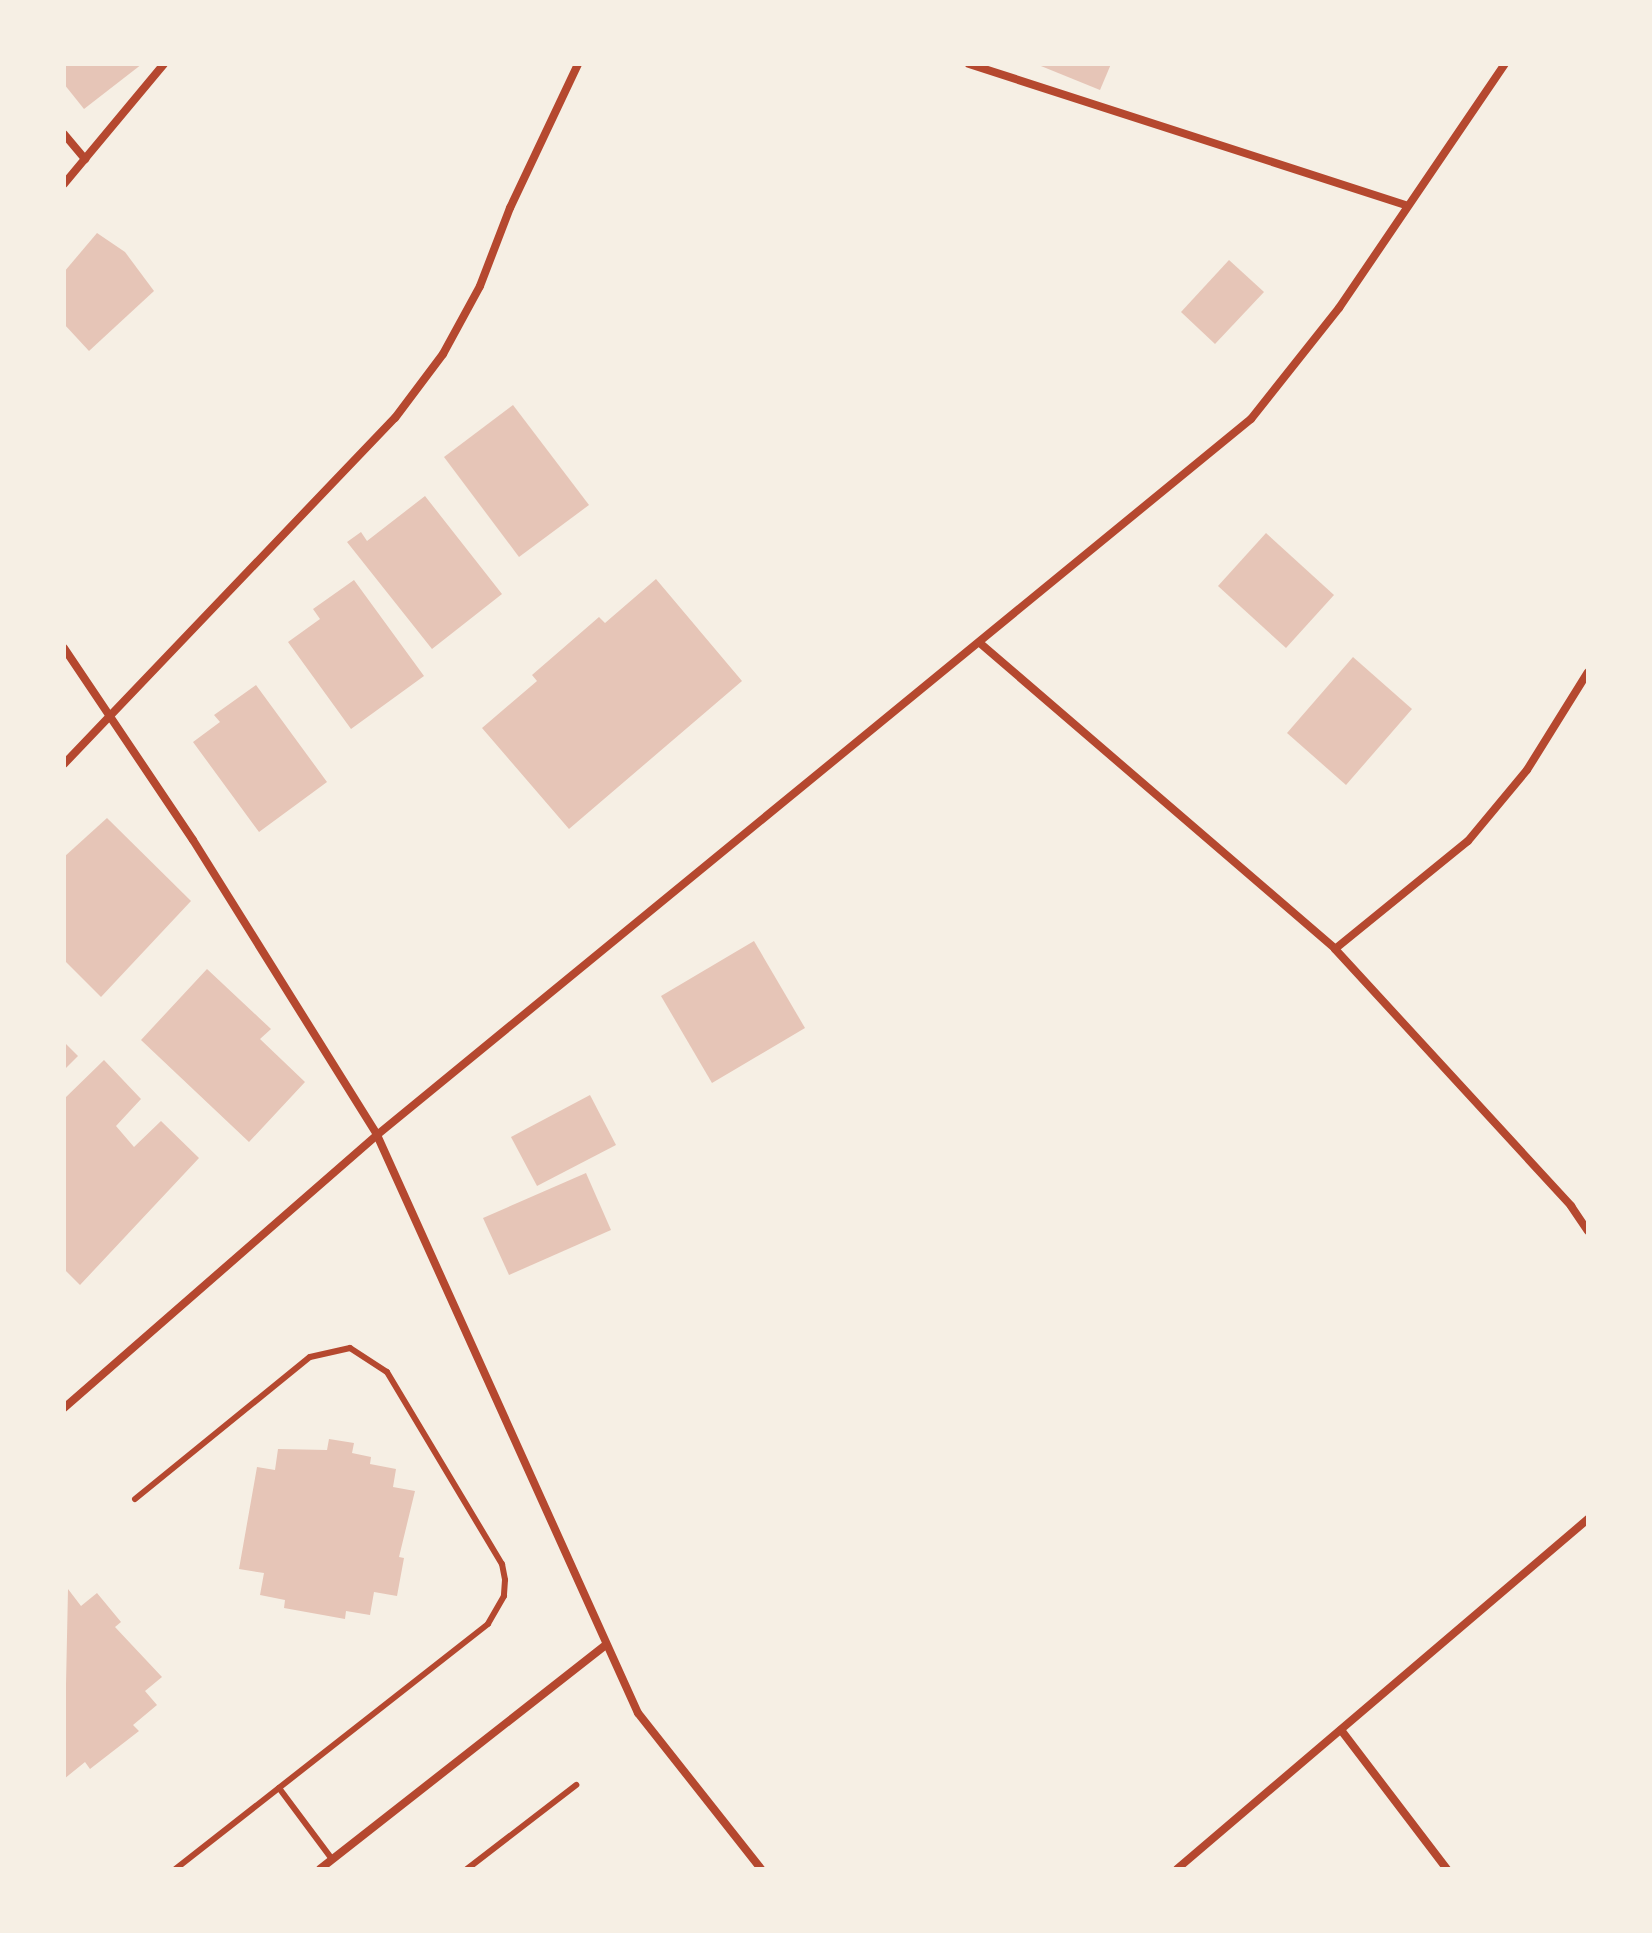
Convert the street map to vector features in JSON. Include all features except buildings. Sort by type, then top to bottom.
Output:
[{"type":"street","points":[[64,184],[164,64]]},
{"type":"street","points":[[64,764],[395,418],[443,354],[480,286],[510,208],[578,64]]},
{"type":"street","points":[[969,64],[1408,206]]},
{"type":"street","points":[[64,1408],[377,1135],[981,644],[1251,419],[1339,308],[1505,64]]},
{"type":"street","points":[[64,134],[85,159]]},
{"type":"street","points":[[981,644],[1335,949],[1571,1206],[1588,1231]]},
{"type":"street","points":[[64,648],[111,715],[377,1135],[604,1646],[638,1713],[761,1869]]},
{"type":"street","points":[[1335,949],[1468,841],[1527,770],[1588,672]]},
{"type":"street","points":[[1177,1869],[1588,1519]]},
{"type":"street","points":[[320,1869],[604,1646]]},
{"type":"street","points":[[1341,1730],[1447,1869]]},
{"type":"lane","points":[[135,1499],[310,1357],[350,1348],[387,1372],[502,1564],[504,1596],[488,1624],[175,1869]]},
{"type":"lane","points":[[467,1869],[576,1785]]},
{"type":"lane","points":[[279,1788],[332,1859]]}]
